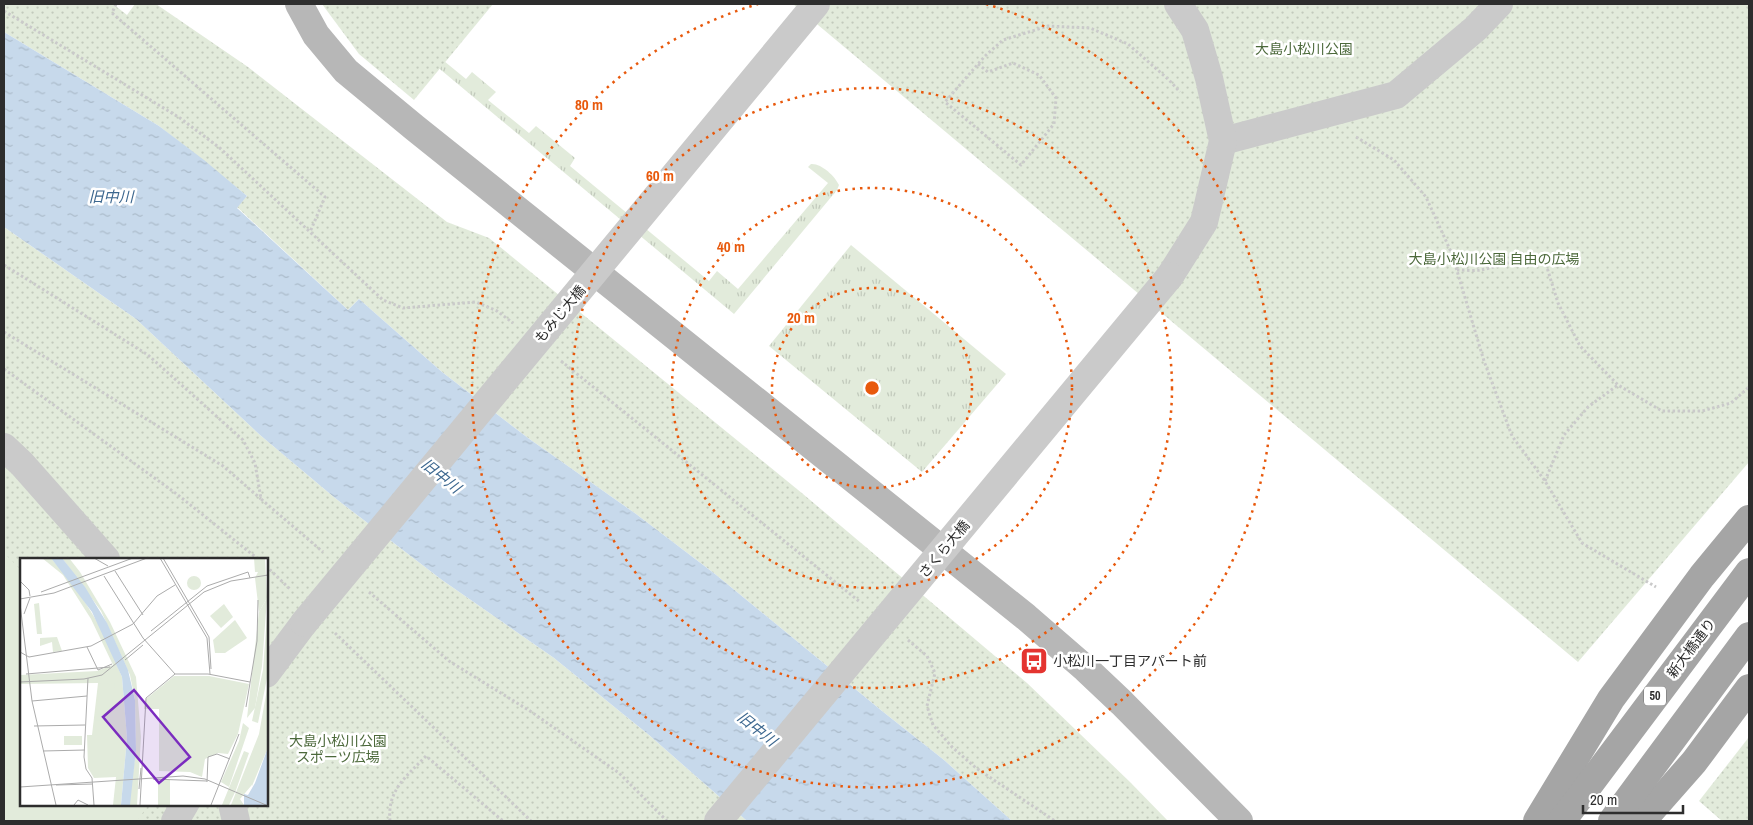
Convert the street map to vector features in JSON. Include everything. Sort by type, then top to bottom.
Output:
[{"type":"main road","points":[[1537,821],[1611,699],[1702,576],[1749,519]]},
{"type":"main road","name":"新大橋通り","points":[[1562,821],[1749,572]]},
{"type":"main road","points":[[1612,821],[1749,636]]},
{"type":"main road","points":[[1642,821],[1694,762],[1749,688]]},
{"type":"street","points":[[299,4],[316,35],[346,71],[1026,617],[1122,703],[1239,821]]},
{"type":"street","name":"もみじ大橋","points":[[268,672],[317,626],[816,4]]},
{"type":"street","points":[[1178,4],[1196,30],[1223,141],[1396,95],[1475,30],[1499,4]]},
{"type":"street","name":"さくら大橋","points":[[718,821],[1170,276],[1204,222],[1223,141]]},
{"type":"street","points":[[4,447],[22,464],[105,558]]},
{"type":"street","points":[[1122,703],[1190,789],[1218,821]]},
{"type":"street","points":[[175,821],[184,805]]},
{"type":"street","points":[[232,805],[236,821]]},
{"type":"path","points":[[116,4],[112,13],[325,197],[310,232]]},
{"type":"path","points":[[4,11],[180,118],[221,149],[383,300],[403,308],[476,302],[497,310],[520,329]]},
{"type":"path","points":[[978,64],[988,72],[1013,63],[1038,75],[1056,98],[1054,124],[1021,165],[945,102],[978,64],[985,56],[1003,40],[1048,26],[1090,28],[1128,44],[1181,93]]},
{"type":"path","points":[[1319,116],[1394,160],[1426,197],[1452,254],[1484,361],[1512,436],[1545,481],[1582,543],[1658,588]]},
{"type":"path","points":[[1457,270],[1479,270],[1537,257],[1544,258],[1558,303],[1580,346],[1618,385],[1662,411],[1702,411],[1722,406],[1731,403],[1749,387]]},
{"type":"path","points":[[4,332],[223,466],[261,499]]},
{"type":"path","points":[[559,360],[866,606]]},
{"type":"path","points":[[4,369],[178,495],[257,558]]},
{"type":"path","points":[[1545,481],[1564,435],[1588,407],[1618,385]]},
{"type":"path","points":[[268,568],[295,594]]},
{"type":"path","points":[[317,626],[531,821]]},
{"type":"path","points":[[904,637],[928,656],[935,673],[927,706],[933,725],[952,747],[976,768],[1055,821]]},
{"type":"path","points":[[390,821],[388,807],[397,787],[426,756],[503,821]]},
{"type":"green space","points":[[4,4],[113,4],[127,15],[135,4],[156,4],[248,67],[447,222],[489,238],[803,494],[1027,683],[1168,821],[1012,821],[944,760],[715,574],[636,514],[528,438],[442,372],[359,299],[348,310],[237,207],[247,196],[159,126],[4,32]]},
{"type":"green space","points":[[322,4],[493,4],[414,100],[359,54]]},
{"type":"green space","name":"大島小松川公園 自由の広場","points":[[793,4],[1749,4],[1749,462],[1578,662]]},
{"type":"green space","points":[[417,50],[444,61],[466,79],[472,72],[496,92],[488,100],[529,133],[536,126],[575,158],[570,166],[709,281],[717,271],[738,289],[828,183],[808,167],[811,164],[815,164],[827,171],[839,185],[837,190],[734,314]]},
{"type":"green space","name":"大島小松川公園 スポーツ広場","points":[[4,227],[136,319],[260,435],[335,498],[442,580],[554,658],[649,735],[747,821],[4,821]]},
{"type":"green space","points":[[851,245],[1006,374],[922,472],[769,346]]},
{"type":"green space","points":[[4,553],[20,569],[20,805],[148,805],[137,821],[4,821]]},
{"type":"green space","points":[[1749,737],[1749,821],[1722,821],[1699,801]]},
{"type":"water","name":"旧中川","points":[[4,32],[159,126],[204,160],[247,196],[237,208],[348,310],[359,299],[442,372],[528,438],[636,514],[715,574],[944,760],[1012,821],[747,821],[649,735],[554,658],[442,580],[335,498],[260,435],[136,319],[4,227]]},
{"type":"place","name":"小松川一丁目アパート前","points":[[1034,661]]},
{"type":"park label","name":"大島小松川公園","points":[[1304,49]]}]
